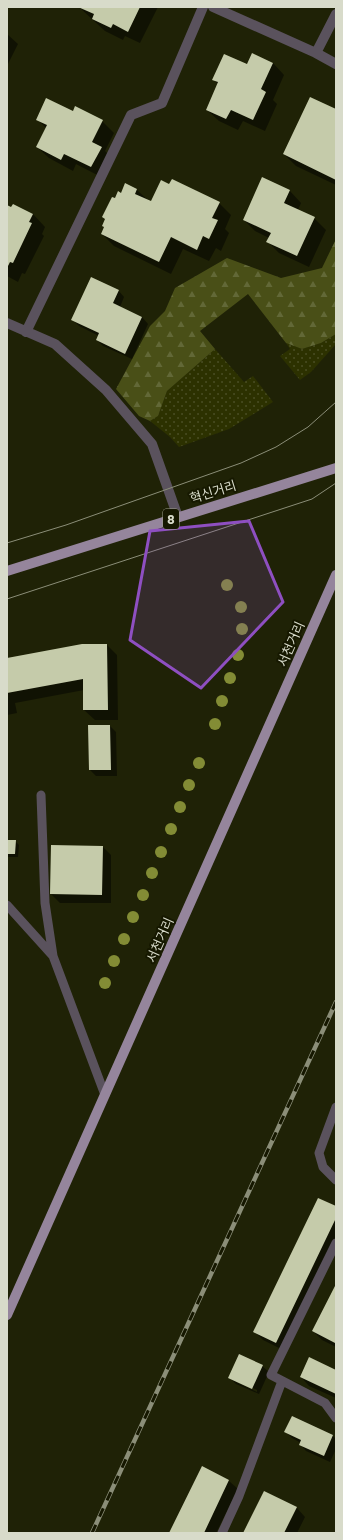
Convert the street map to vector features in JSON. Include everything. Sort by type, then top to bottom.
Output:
[{"type":"main road","name":"혁신거리","points":[[7,571],[336,468]]},
{"type":"main road","name":"서천거리","points":[[7,1315],[336,575]]},
{"type":"street","points":[[26,332],[131,115],[162,103],[203,7]]},
{"type":"street","points":[[213,7],[316,53],[336,64]]},
{"type":"street","points":[[316,53],[336,14]]},
{"type":"street","points":[[7,323],[55,344],[106,390],[152,444],[178,517]]},
{"type":"lane","points":[[41,795],[45,903],[52,956],[105,1095]]},
{"type":"lane","points":[[7,905],[52,956]]},
{"type":"lane","points":[[336,1107],[319,1153],[322,1167],[336,1180]]},
{"type":"lane","points":[[336,1243],[271,1375],[325,1404],[336,1418]]},
{"type":"lane","points":[[222,1533],[239,1496],[282,1381]]},
{"type":"highlighted area","points":[[249,521],[283,602],[201,688],[130,640],[150,531]]},
{"type":"green space","points":[[336,239],[336,334],[321,343],[302,349],[286,343],[248,294],[200,331],[215,349],[167,391],[158,416],[150,421],[139,416],[116,389],[150,326],[165,311],[175,288],[227,258],[281,278],[322,268]]},
{"type":"green space","points":[[336,334],[336,344],[311,372],[300,380],[280,356],[290,349],[286,343],[302,349],[321,343]]},
{"type":"green space","points":[[215,349],[244,382],[253,376],[273,402],[229,429],[179,447],[170,437],[150,421],[158,416],[167,391]]},
{"type":"building","points":[[78,7],[140,7],[128,32],[113,24],[111,28],[92,19],[94,14]]},
{"type":"building","points":[[252,53],[273,63],[261,89],[266,92],[253,120],[231,110],[226,119],[206,110],[218,82],[212,80],[224,54],[247,64]]},
{"type":"building","points":[[310,97],[336,109],[336,180],[283,154]]},
{"type":"building","points":[[46,98],[73,111],[75,106],[103,120],[92,142],[102,147],[91,167],[64,154],[61,160],[36,147],[47,125],[36,120]]},
{"type":"building","points":[[262,177],[290,190],[284,203],[315,217],[297,256],[266,242],[271,233],[243,220]]},
{"type":"building","points":[[172,179],[220,202],[212,218],[218,220],[209,239],[203,236],[197,250],[171,237],[159,262],[101,234],[105,219],[102,217],[112,197],[115,198],[118,191],[121,193],[125,183],[137,189],[135,194],[151,201],[161,180],[169,184]]},
{"type":"building","points":[[13,204],[33,214],[29,222],[32,223],[13,263],[10,262],[7,268],[7,205],[11,207]]},
{"type":"building","points":[[91,277],[119,290],[113,303],[142,317],[125,354],[96,340],[99,333],[71,320]]},
{"type":"building","points":[[82,644],[107,644],[108,710],[83,710],[83,679],[7,693],[7,658]]},
{"type":"building","points":[[88,725],[110,725],[111,770],[89,770]]},
{"type":"building","points":[[7,840],[16,840],[15,854],[7,854]]},
{"type":"building","points":[[51,845],[103,846],[102,895],[50,894]]},
{"type":"building","points":[[318,1198],[336,1206],[336,1218],[276,1343],[253,1332]]},
{"type":"building","points":[[336,1284],[336,1341],[335,1343],[312,1331]]},
{"type":"building","points":[[239,1354],[263,1365],[252,1389],[228,1378]]},
{"type":"building","points":[[309,1357],[336,1370],[336,1394],[300,1377]]},
{"type":"building","points":[[292,1416],[333,1435],[324,1456],[299,1445],[301,1440],[284,1432]]},
{"type":"building","points":[[202,1466],[229,1480],[204,1533],[169,1533]]},
{"type":"building","points":[[264,1491],[297,1507],[284,1533],[243,1533]]},
{"type":"tram line","points":[[7,543],[66,525],[241,463],[276,447],[308,427],[336,402]]},
{"type":"tram line","points":[[7,599],[312,499],[336,483]]},
{"type":"railway","points":[[92,1533],[336,1002]]}]
